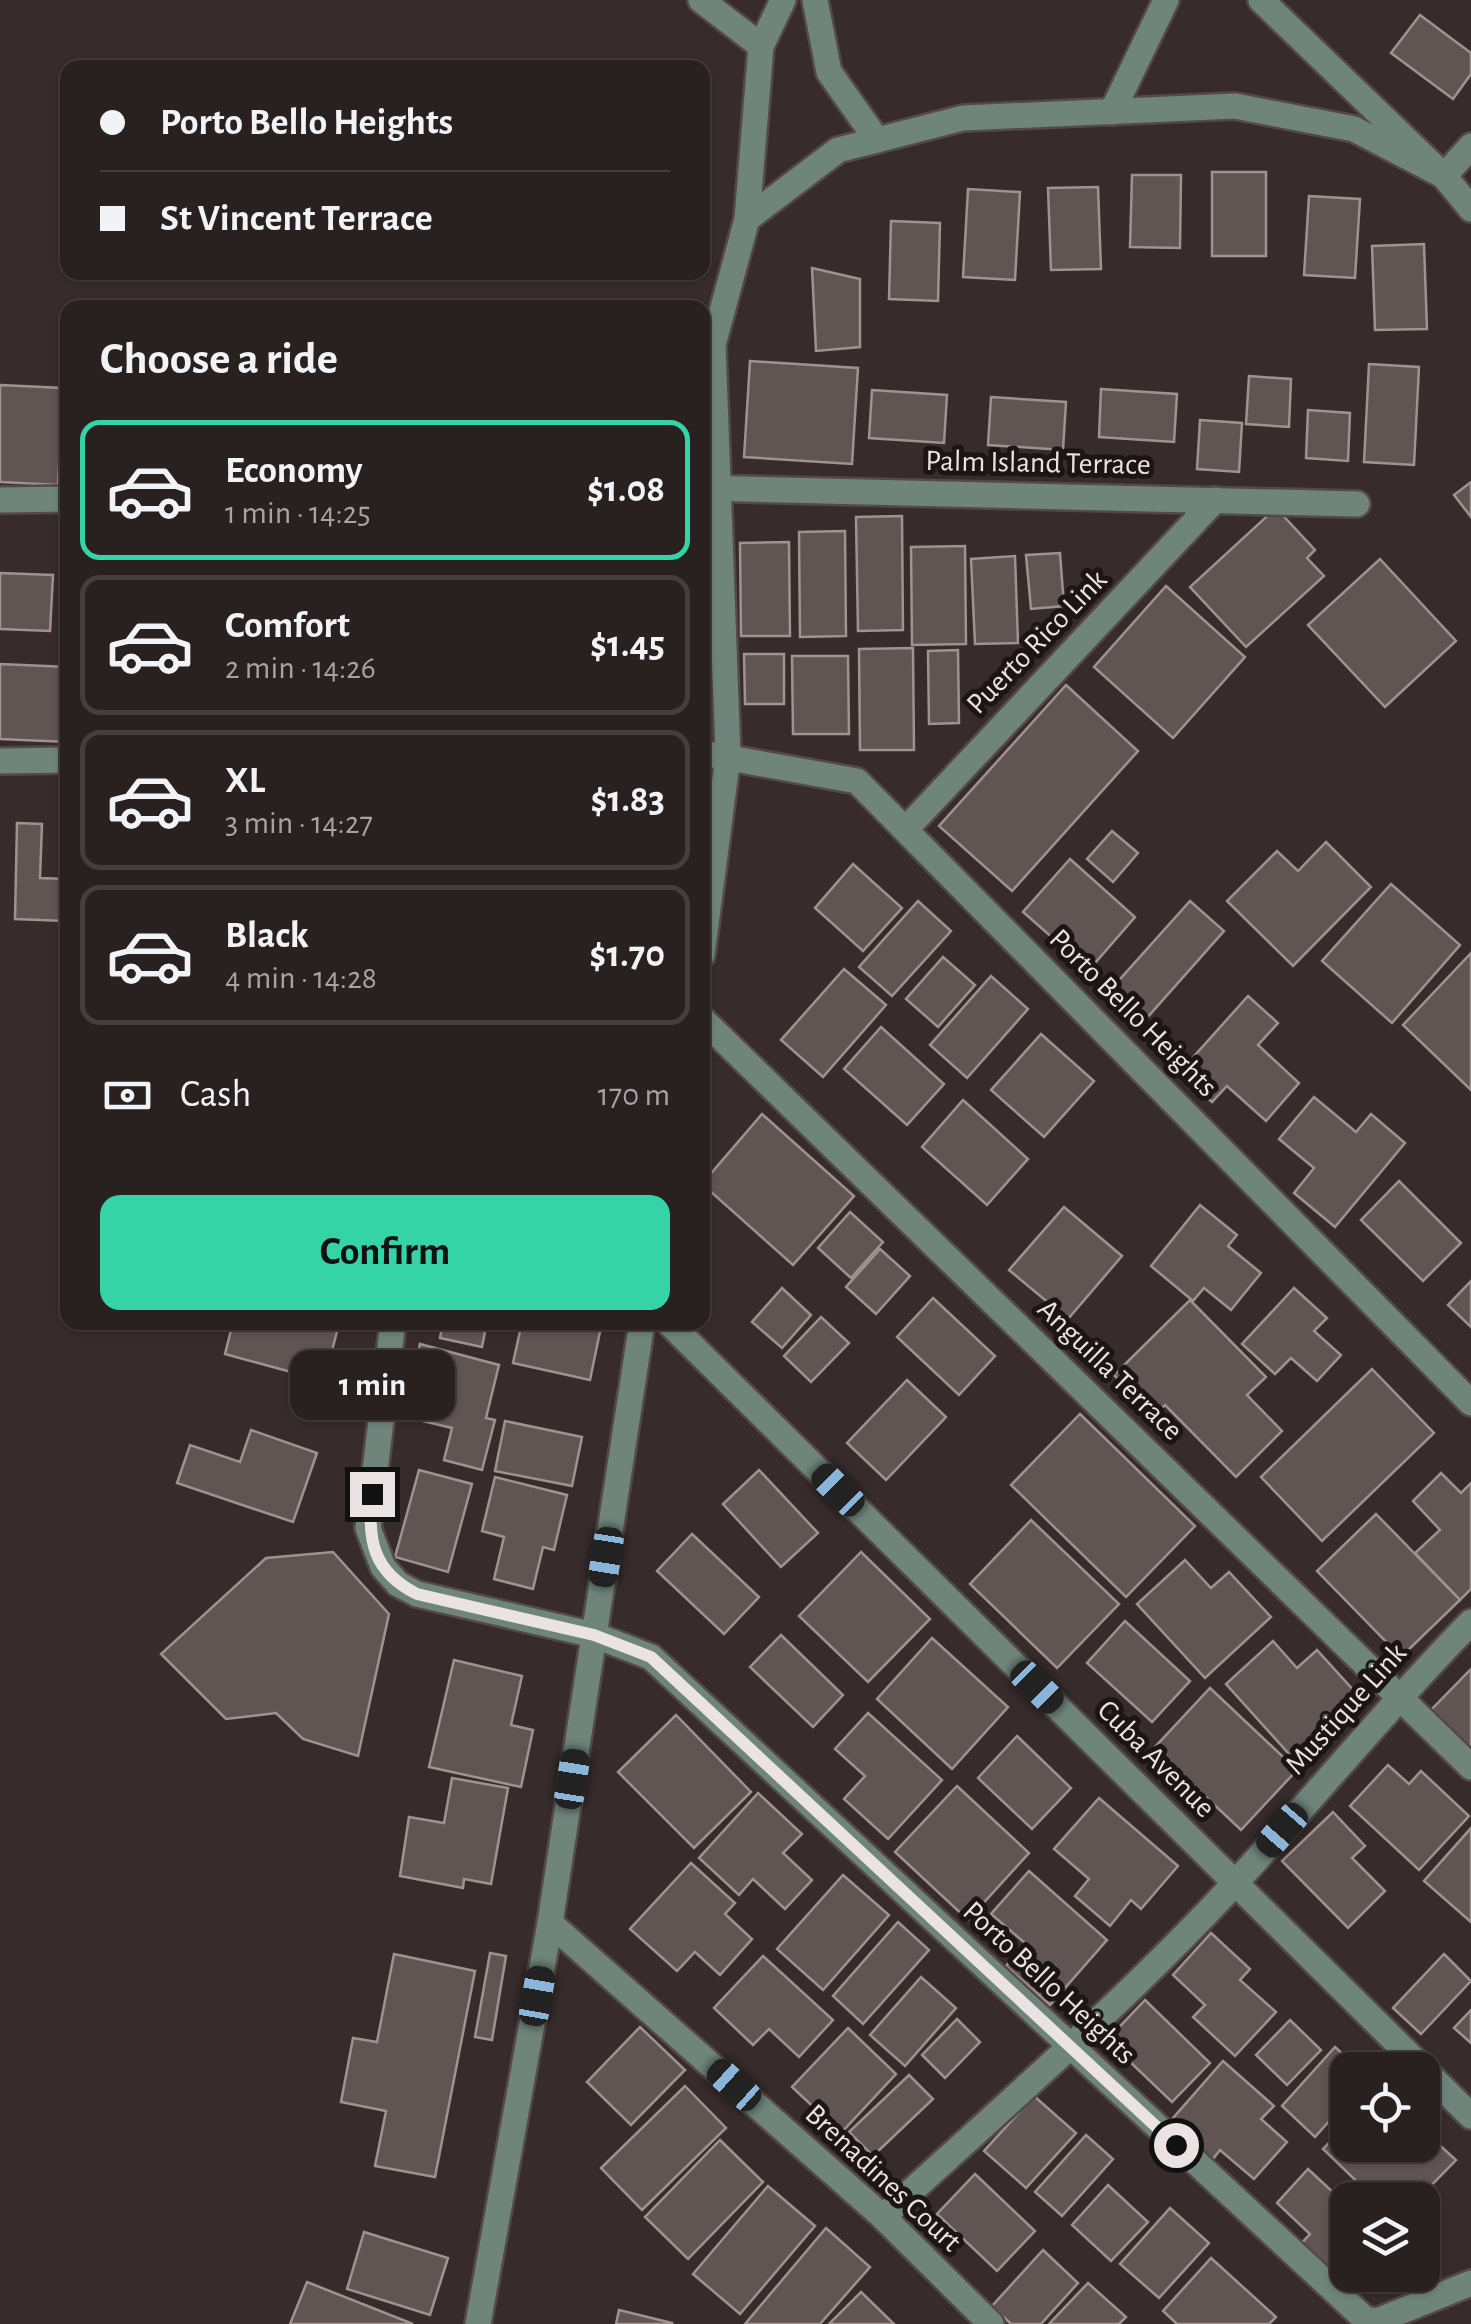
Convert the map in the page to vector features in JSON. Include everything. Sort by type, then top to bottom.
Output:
[{"type":"street","points":[[701,0],[761,46]]},
{"type":"street","points":[[711,754],[713,345],[747,219],[761,46],[783,0]]},
{"type":"street","points":[[815,0],[828,72],[877,140]]},
{"type":"street","points":[[1112,112],[1166,0]]},
{"type":"street","points":[[1261,0],[1444,176],[1471,209]]},
{"type":"street","points":[[747,219],[838,150],[963,118],[1234,106],[1354,129],[1444,176]]},
{"type":"street","points":[[1444,176],[1471,146]]},
{"type":"street","name":"Palm Island Terrace","points":[[710,488],[1356,504]]},
{"type":"street","points":[[0,500],[60,499]]},
{"type":"street","name":"Puerto Rico Link","points":[[906,829],[1215,500]]},
{"type":"street","name":"Porto Bello Heights","points":[[711,754],[857,782],[1471,1403]]},
{"type":"street","points":[[0,761],[60,760]]},
{"type":"street","name":"Anguilla Terrace","points":[[710,1027],[1471,1767]]},
{"type":"street","name":"Porto Bello Heights","points":[[392,1330],[368,1528],[383,1567],[398,1584],[417,1594],[594,1635],[651,1657],[1364,2319],[1377,2321],[1471,2283]]},
{"type":"street","points":[[478,2324],[550,1923],[641,1330]]},
{"type":"street","name":"Cuba Avenue","points":[[676,1330],[1471,2116]]},
{"type":"street","name":"Mustique Link","points":[[882,2217],[1069,2046],[1235,1883],[1398,1696],[1471,1622]]},
{"type":"street","name":"Brenadines Court","points":[[550,1923],[882,2217],[990,2324]]},
{"type":"building","points":[[1420,15],[1471,53],[1471,74],[1453,99],[1391,53]]},
{"type":"building","points":[[1212,172],[1266,172],[1266,256],[1212,256]]},
{"type":"building","points":[[1132,175],[1181,175],[1180,248],[1130,247]]},
{"type":"building","points":[[1098,187],[1101,269],[1051,270],[1048,188]]},
{"type":"building","points":[[968,189],[1020,192],[1015,280],[963,277]]},
{"type":"building","points":[[1309,196],[1360,199],[1355,278],[1304,275]]},
{"type":"building","points":[[891,221],[940,223],[938,301],[889,299]]},
{"type":"building","points":[[1424,244],[1427,329],[1375,330],[1372,246]]},
{"type":"building","points":[[812,268],[860,279],[860,347],[816,351]]},
{"type":"building","points":[[750,361],[858,368],[852,464],[744,457]]},
{"type":"building","points":[[1369,364],[1419,367],[1414,465],[1364,462]]},
{"type":"building","points":[[1249,376],[1291,379],[1289,427],[1246,424]]},
{"type":"building","points":[[0,385],[60,388],[58,485],[0,482]]},
{"type":"building","points":[[1101,389],[1177,394],[1174,442],[1099,437]]},
{"type":"building","points":[[872,390],[947,395],[944,443],[869,438]]},
{"type":"building","points":[[991,397],[1066,402],[1063,450],[988,445]]},
{"type":"building","points":[[1308,410],[1350,413],[1348,461],[1306,458]]},
{"type":"building","points":[[1200,420],[1242,423],[1239,472],[1197,469]]},
{"type":"building","points":[[1471,482],[1471,517],[1454,495]]},
{"type":"building","points":[[1276,508],[1315,550],[1307,558],[1324,576],[1246,647],[1190,587]]},
{"type":"building","points":[[902,516],[903,630],[858,631],[856,517]]},
{"type":"building","points":[[845,531],[846,636],[800,637],[799,532]]},
{"type":"building","points":[[789,542],[790,636],[741,636],[740,543]]},
{"type":"building","points":[[965,546],[966,644],[912,645],[911,547]]},
{"type":"building","points":[[1060,553],[1064,606],[1031,609],[1026,555]]},
{"type":"building","points":[[1015,556],[1018,643],[975,644],[971,559]]},
{"type":"building","points":[[1380,559],[1456,641],[1385,707],[1308,625]]},
{"type":"building","points":[[0,573],[53,575],[50,631],[0,629]]},
{"type":"building","points":[[1166,586],[1245,657],[1173,738],[1094,667]]},
{"type":"building","points":[[913,648],[914,750],[860,750],[859,649]]},
{"type":"building","points":[[958,650],[959,723],[929,724],[928,651]]},
{"type":"building","points":[[744,654],[784,654],[784,704],[745,704]]},
{"type":"building","points":[[792,656],[848,656],[849,734],[793,734]]},
{"type":"building","points":[[0,664],[60,667],[60,742],[0,739]]},
{"type":"building","points":[[1066,685],[1138,751],[1012,891],[939,826]]},
{"type":"building","points":[[17,823],[42,824],[40,878],[60,879],[60,921],[15,919]]},
{"type":"building","points":[[1112,831],[1138,853],[1113,882],[1087,859]]},
{"type":"building","points":[[1326,842],[1371,887],[1293,966],[1227,901],[1277,851],[1298,871]]},
{"type":"building","points":[[1070,859],[1135,917],[1089,970],[1023,912]]},
{"type":"building","points":[[853,864],[902,908],[863,951],[815,908]]},
{"type":"building","points":[[1391,884],[1460,945],[1392,1023],[1322,961]]},
{"type":"building","points":[[918,901],[951,931],[892,996],[859,967]]},
{"type":"building","points":[[1190,901],[1224,931],[1138,1028],[1104,997]]},
{"type":"building","points":[[1471,953],[1471,1090],[1403,1025]]},
{"type":"building","points":[[943,957],[975,985],[938,1027],[906,999]]},
{"type":"building","points":[[844,969],[886,1005],[823,1077],[781,1040]]},
{"type":"building","points":[[991,976],[1028,1009],[967,1078],[930,1045]]},
{"type":"building","points":[[1248,996],[1278,1023],[1258,1045],[1299,1083],[1266,1121],[1227,1086],[1212,1102],[1179,1073]]},
{"type":"building","points":[[881,1027],[944,1084],[907,1125],[844,1069]]},
{"type":"building","points":[[1041,1034],[1094,1081],[1044,1137],[991,1090]]},
{"type":"building","points":[[1314,1097],[1356,1132],[1371,1114],[1405,1143],[1335,1227],[1294,1193],[1314,1168],[1279,1139]]},
{"type":"building","points":[[963,1100],[1028,1159],[987,1205],[922,1147]]},
{"type":"building","points":[[762,1114],[854,1196],[793,1265],[710,1191],[710,1175]]},
{"type":"building","points":[[1399,1181],[1461,1243],[1423,1281],[1361,1220]]},
{"type":"building","points":[[1200,1205],[1237,1235],[1228,1246],[1261,1273],[1231,1310],[1204,1288],[1193,1301],[1151,1266]]},
{"type":"building","points":[[1064,1207],[1122,1256],[1068,1319],[1009,1270]]},
{"type":"building","points":[[850,1212],[883,1242],[851,1278],[818,1248]]},
{"type":"building","points":[[880,1249],[910,1276],[876,1314],[846,1287]]},
{"type":"building","points":[[1471,1281],[1471,1327],[1448,1305]]},
{"type":"building","points":[[782,1288],[811,1315],[782,1348],[752,1322]]},
{"type":"building","points":[[1294,1288],[1327,1318],[1314,1331],[1341,1355],[1317,1381],[1291,1358],[1275,1374],[1242,1344]]},
{"type":"building","points":[[933,1298],[995,1356],[959,1395],[897,1337]]},
{"type":"building","points":[[1190,1300],[1266,1377],[1247,1395],[1282,1431],[1236,1477],[1165,1405],[1154,1415],[1114,1375]]},
{"type":"building","points":[[821,1317],[849,1343],[811,1382],[784,1356]]},
{"type":"building","points":[[231,1330],[337,1330],[324,1381],[225,1354]]},
{"type":"building","points":[[442,1330],[485,1330],[482,1347],[440,1338]]},
{"type":"building","points":[[520,1330],[600,1330],[590,1380],[513,1363]]},
{"type":"building","points":[[420,1344],[499,1365],[486,1418],[495,1420],[482,1470],[444,1460],[452,1428],[402,1416]]},
{"type":"building","points":[[1372,1369],[1434,1433],[1322,1541],[1261,1477]]},
{"type":"building","points":[[907,1380],[946,1417],[886,1480],[847,1443]]},
{"type":"building","points":[[1080,1414],[1195,1526],[1126,1597],[1011,1485]]},
{"type":"building","points":[[505,1421],[582,1437],[572,1486],[495,1471]]},
{"type":"building","points":[[251,1430],[317,1453],[293,1522],[177,1483],[190,1445],[240,1462]]},
{"type":"building","points":[[419,1470],[472,1484],[448,1572],[395,1557]]},
{"type":"building","points":[[759,1470],[818,1533],[781,1567],[723,1504]]},
{"type":"building","points":[[1441,1473],[1461,1493],[1471,1483],[1471,1589],[1460,1600],[1415,1553],[1440,1530],[1413,1501]]},
{"type":"building","points":[[495,1477],[567,1495],[554,1550],[543,1547],[533,1589],[494,1579],[504,1537],[482,1531]]},
{"type":"building","points":[[1376,1514],[1460,1600],[1401,1657],[1317,1571]]},
{"type":"building","points":[[1031,1520],[1119,1604],[1057,1668],[970,1584]]},
{"type":"building","points":[[692,1534],[759,1597],[724,1634],[657,1571]]},
{"type":"building","points":[[333,1552],[389,1614],[358,1756],[303,1739],[276,1713],[226,1719],[161,1654],[266,1558]]},
{"type":"building","points":[[861,1552],[930,1619],[868,1682],[799,1616]]},
{"type":"building","points":[[1185,1560],[1211,1588],[1229,1572],[1271,1617],[1205,1678],[1137,1604]]},
{"type":"building","points":[[1125,1621],[1190,1681],[1152,1722],[1087,1663]]},
{"type":"building","points":[[781,1635],[843,1695],[813,1727],[750,1667]]},
{"type":"building","points":[[932,1638],[1008,1707],[952,1769],[877,1699]]},
{"type":"building","points":[[1273,1641],[1297,1668],[1317,1650],[1365,1703],[1298,1764],[1226,1684]]},
{"type":"building","points":[[454,1660],[522,1676],[511,1725],[533,1730],[521,1787],[429,1767]]},
{"type":"building","points":[[1471,1669],[1471,1750],[1430,1711]]},
{"type":"building","points":[[1210,1688],[1297,1770],[1241,1830],[1154,1748]]},
{"type":"building","points":[[868,1713],[942,1780],[888,1839],[844,1799],[865,1776],[835,1749]]},
{"type":"building","points":[[676,1715],[751,1792],[694,1848],[618,1772]]},
{"type":"building","points":[[1017,1736],[1071,1788],[1032,1829],[978,1778]]},
{"type":"building","points":[[1388,1765],[1409,1784],[1421,1771],[1469,1816],[1419,1870],[1350,1806]]},
{"type":"building","points":[[452,1778],[508,1788],[491,1884],[464,1879],[463,1888],[400,1876],[409,1817],[444,1823]]},
{"type":"building","points":[[957,1786],[1029,1853],[968,1920],[895,1852]]},
{"type":"building","points":[[758,1793],[802,1834],[783,1853],[812,1880],[785,1909],[753,1879],[739,1895],[699,1858]]},
{"type":"building","points":[[1099,1798],[1178,1866],[1141,1909],[1131,1900],[1110,1926],[1075,1896],[1089,1879],[1054,1849]]},
{"type":"building","points":[[1333,1812],[1365,1846],[1352,1858],[1385,1891],[1348,1928],[1282,1861]]},
{"type":"building","points":[[1471,1828],[1471,1922],[1424,1881]]},
{"type":"building","points":[[691,1863],[735,1903],[725,1914],[752,1939],[720,1975],[695,1952],[677,1971],[630,1929]]},
{"type":"building","points":[[1029,1871],[1107,1940],[1050,2005],[1006,1966],[1026,1944],[991,1914]]},
{"type":"building","points":[[843,1875],[889,1915],[823,1990],[777,1949]]},
{"type":"building","points":[[898,1922],[929,1950],[863,2024],[833,1996]]},
{"type":"building","points":[[1211,1933],[1250,1969],[1240,1980],[1276,2012],[1235,2056],[1193,2017],[1205,2005],[1173,1975]]},
{"type":"building","points":[[490,1953],[506,1956],[492,2040],[475,2037]]},
{"type":"building","points":[[394,1954],[475,1971],[435,2177],[375,2166],[386,2111],[341,2102],[353,2038],[377,2042]]},
{"type":"building","points":[[1444,1954],[1471,1981],[1421,2034],[1393,2008]]},
{"type":"building","points":[[763,1956],[833,2020],[799,2057],[769,2029],[753,2045],[714,2008]]},
{"type":"building","points":[[921,1977],[956,2008],[905,2066],[870,2035]]},
{"type":"building","points":[[1145,2000],[1210,2063],[1172,2102],[1107,2040]]},
{"type":"building","points":[[1471,2010],[1471,2043],[1454,2028]]},
{"type":"building","points":[[957,2019],[980,2042],[945,2078],[922,2055]]},
{"type":"building","points":[[1290,2020],[1321,2050],[1287,2085],[1256,2055]]},
{"type":"building","points":[[640,2027],[685,2070],[631,2125],[587,2082]]},
{"type":"building","points":[[848,2028],[896,2074],[841,2133],[792,2087]]},
{"type":"building","points":[[1330,2053],[1330,2120],[1315,2137],[1282,2106]]},
{"type":"building","points":[[1223,2061],[1274,2106],[1261,2119],[1287,2142],[1254,2179],[1220,2150],[1210,2163],[1167,2125]]},
{"type":"building","points":[[909,2075],[933,2099],[873,2156],[849,2132]]},
{"type":"building","points":[[685,2086],[726,2128],[642,2210],[601,2168]]},
{"type":"building","points":[[1034,2096],[1076,2133],[1026,2188],[984,2151]]},
{"type":"building","points":[[1086,2135],[1113,2159],[1062,2216],[1035,2192]]},
{"type":"building","points":[[720,2140],[763,2182],[688,2259],[645,2217]]},
{"type":"building","points":[[1440,2145],[1456,2160],[1435,2182],[1357,2182],[1337,2162],[1440,2162]]},
{"type":"building","points":[[1308,2169],[1330,2189],[1330,2279],[1297,2248],[1310,2234],[1277,2203]]},
{"type":"building","points":[[975,2174],[1035,2231],[997,2271],[937,2214]]},
{"type":"building","points":[[1108,2185],[1148,2222],[1111,2261],[1072,2225]]},
{"type":"building","points":[[768,2186],[815,2226],[740,2314],[693,2274]]},
{"type":"building","points":[[1170,2208],[1209,2243],[1159,2298],[1120,2264]]},
{"type":"building","points":[[826,2228],[870,2267],[820,2324],[745,2324]]},
{"type":"building","points":[[364,2232],[448,2258],[430,2315],[347,2289]]},
{"type":"building","points":[[1043,2250],[1078,2283],[1041,2324],[1011,2324],[992,2306]]},
{"type":"building","points":[[1211,2258],[1276,2317],[1269,2324],[1177,2324],[1163,2311]]},
{"type":"building","points":[[307,2282],[413,2324],[290,2324]]},
{"type":"building","points":[[1088,2283],[1126,2317],[1119,2324],[1049,2324]]},
{"type":"building","points":[[861,2292],[894,2324],[829,2324]]},
{"type":"building","points":[[619,2310],[672,2323],[672,2324],[616,2324]]},
{"type":"route","points":[[372,1494],[368,1528],[383,1567],[398,1584],[417,1594],[594,1635],[651,1657],[1176,2145]]}]
